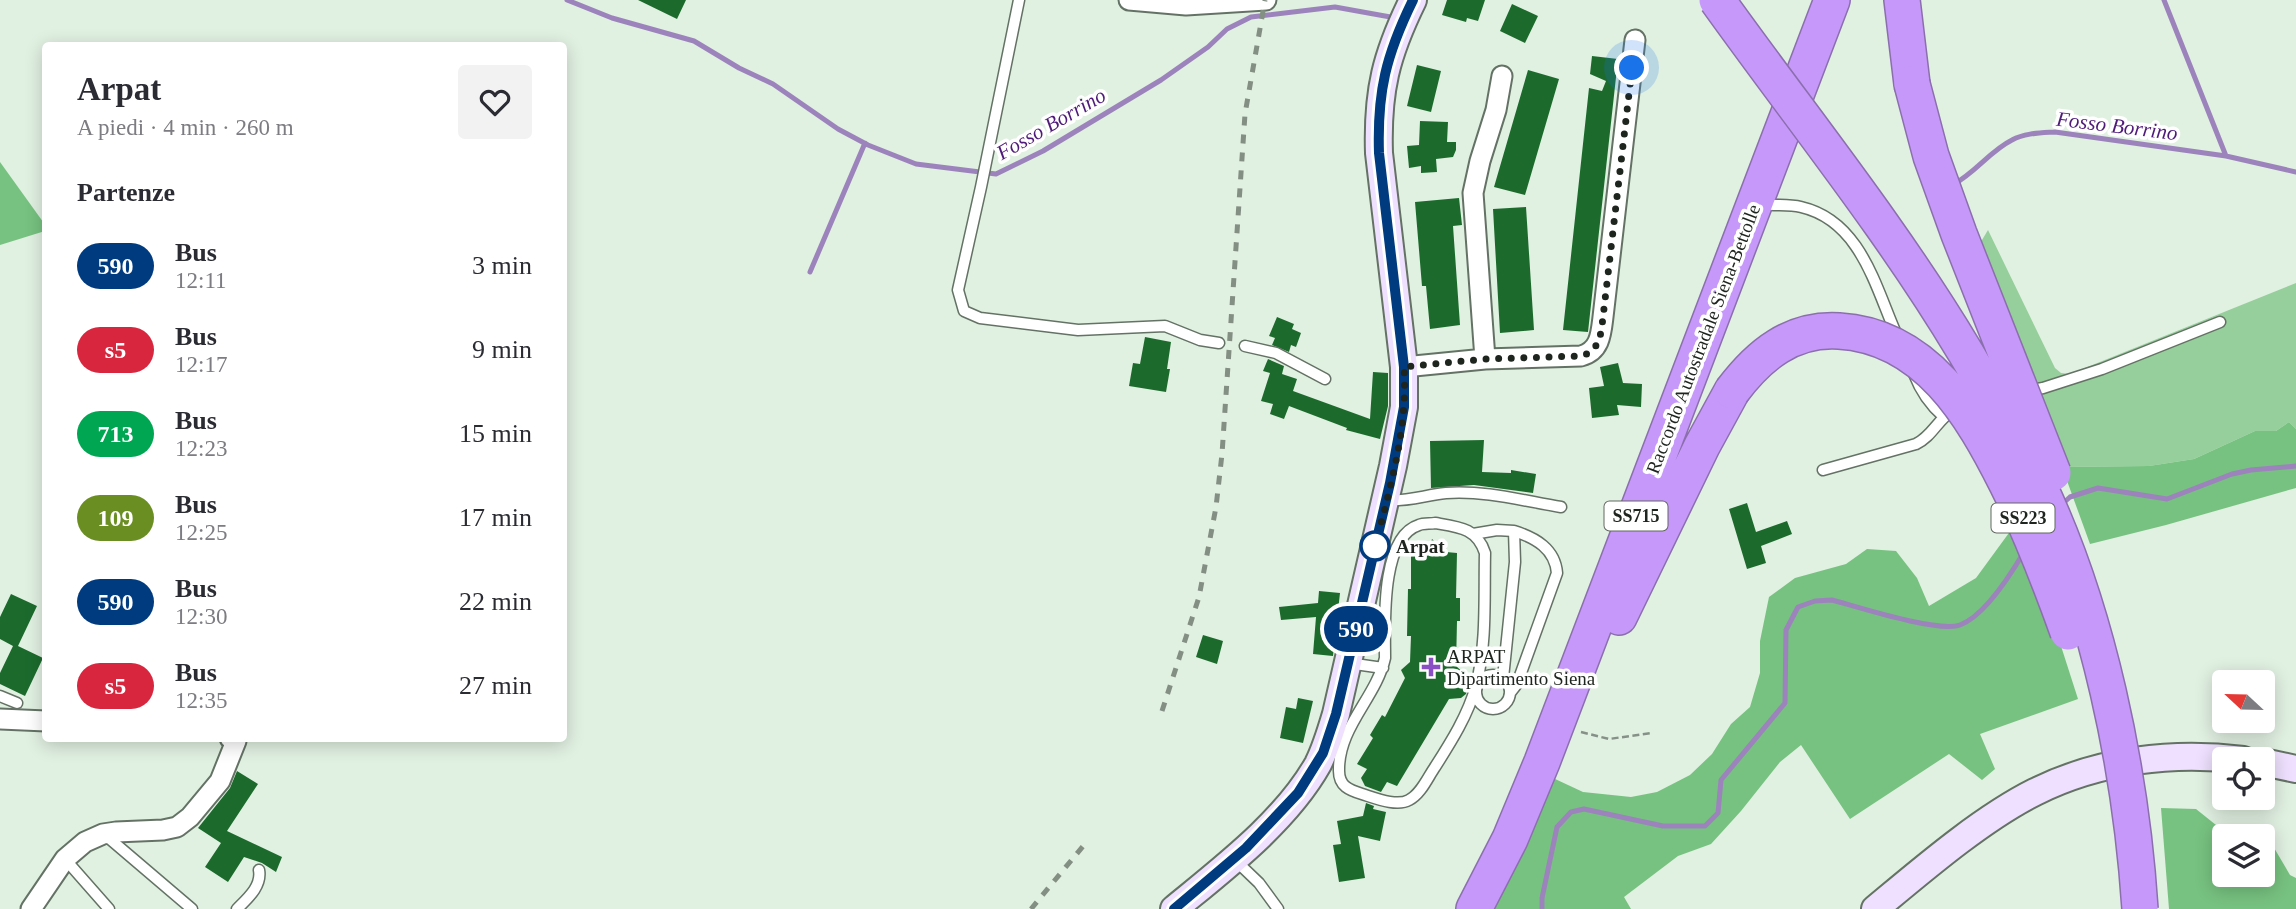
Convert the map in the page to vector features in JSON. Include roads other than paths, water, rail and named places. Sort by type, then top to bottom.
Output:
[{"type":"highway","name":"SS223","points":[[1717,0],[1804,117],[1931,298],[1966,352],[2038,483],[2073,571],[2098,653],[2122,760],[2140,909]]},
{"type":"highway","points":[[1730,269],[1737,217],[1818,0]]},
{"type":"highway","name":"Raccordo Autostradale Siena-Bettolle","points":[[1474,909],[1510,839],[1542,762],[1832,0]]},
{"type":"highway","name":"SS223","points":[[1902,0],[1912,84],[1931,156],[2055,479],[2105,642],[2127,737],[2138,808],[2148,909]]},
{"type":"highway","name":"SS223","points":[[1542,762],[1566,724],[1702,446],[1732,391],[1759,358],[1807,334],[1833,331],[1868,335],[1896,346],[1924,365],[1956,397],[1979,431],[2014,499],[2049,579],[2078,660],[2103,765],[2121,909]]},
{"type":"highway","name":"SS223","points":[[1991,398],[2052,545],[2089,657],[2113,769],[2130,909]]},
{"type":"street","points":[[1129,0],[1186,5],[1266,0]]},
{"type":"street","points":[[1174,909],[1234,859],[1288,805],[1318,764],[1330,734],[1386,500],[1403,414],[1404,367],[1378,125],[1385,71],[1396,36],[1412,0]]},
{"type":"street","points":[[1404,367],[1485,359],[1581,356],[1596,347],[1603,317],[1635,40]]},
{"type":"street","points":[[1485,359],[1473,193],[1496,110],[1502,76]]},
{"type":"street","points":[[0,719],[42,720]]},
{"type":"street","points":[[31,909],[65,859],[85,842],[103,834],[177,827],[190,817],[220,781],[233,742]]},
{"type":"street","points":[[1875,909],[1989,820],[2027,796],[2063,780],[2107,766],[2152,758],[2212,757]]},
{"type":"street","points":[[2275,765],[2296,769]]},
{"type":"lane","points":[[1019,0],[958,290],[964,311],[980,318],[1077,330],[1165,326],[1200,340],[1219,343]]},
{"type":"lane","points":[[1755,202],[1777,206],[1793,205],[1812,210],[1834,224],[1853,243],[1866,261],[1877,284],[1892,327],[1922,393],[1943,416]]},
{"type":"lane","points":[[1823,470],[1916,444],[1929,435],[1943,416],[1991,398],[2043,388],[2102,369],[2220,322]]},
{"type":"lane","points":[[1245,346],[1276,353],[1325,379]]},
{"type":"lane","points":[[1386,500],[1405,501],[1445,493],[1464,493],[1561,508]]},
{"type":"lane","points":[[1474,534],[1497,530],[1514,531],[1547,548],[1553,556],[1557,573],[1550,598],[1517,684],[1506,704],[1496,710],[1490,710],[1480,704],[1475,694],[1476,688],[1483,636],[1485,553],[1479,538],[1452,526],[1436,523],[1419,525],[1409,531],[1400,542],[1388,577],[1383,668],[1349,729],[1339,774],[1344,786],[1350,791],[1385,800],[1402,802],[1416,795],[1463,720],[1476,688],[1478,683],[1492,674],[1507,682],[1510,693]]},
{"type":"lane","points":[[1503,678],[1515,562],[1514,531]]},
{"type":"lane","points":[[1348,663],[1383,668]]},
{"type":"lane","points":[[0,696],[17,703]]},
{"type":"lane","points":[[103,834],[192,909]]},
{"type":"lane","points":[[65,859],[110,909]]},
{"type":"lane","points":[[1234,859],[1259,883],[1278,909]]},
{"type":"lane","points":[[237,909],[257,886],[261,878],[259,870]]},
{"type":"waterway","name":"Fosso Borrino","points":[[567,0],[612,18],[694,41],[739,68],[773,84],[838,129],[868,145],[916,164],[996,174],[1043,151],[1161,80],[1208,47],[1227,29],[1251,17],[1335,7],[1396,18]]},
{"type":"waterway","points":[[2164,0],[2226,156]]},
{"type":"waterway","name":"Fosso Borrino","points":[[1954,184],[2012,140],[2027,135],[2055,132],[2226,156],[2296,172]]},
{"type":"waterway","points":[[810,272],[865,143]]},
{"type":"waterway","points":[[2060,506],[2070,497],[2098,488],[2167,499],[2232,474],[2296,466]]},
{"type":"waterway","points":[[1542,909],[1557,827],[1571,812],[1584,809],[1663,826],[1705,826],[1718,813],[1721,780],[1785,703],[1786,630],[1798,607],[1815,601],[1832,600],[1917,622],[1949,627],[1960,625],[1987,604],[2024,552]]},
{"type":"railway","points":[[1162,711],[1199,597],[1216,507],[1245,114],[1265,0]]},
{"type":"railway","points":[[1031,909],[1084,845]]},
{"type":"place","name":"Arpat","points":[[1375,546]]},
{"type":"place","name":"ARPAT Dipartimento Siena","points":[[1431,667]]}]
